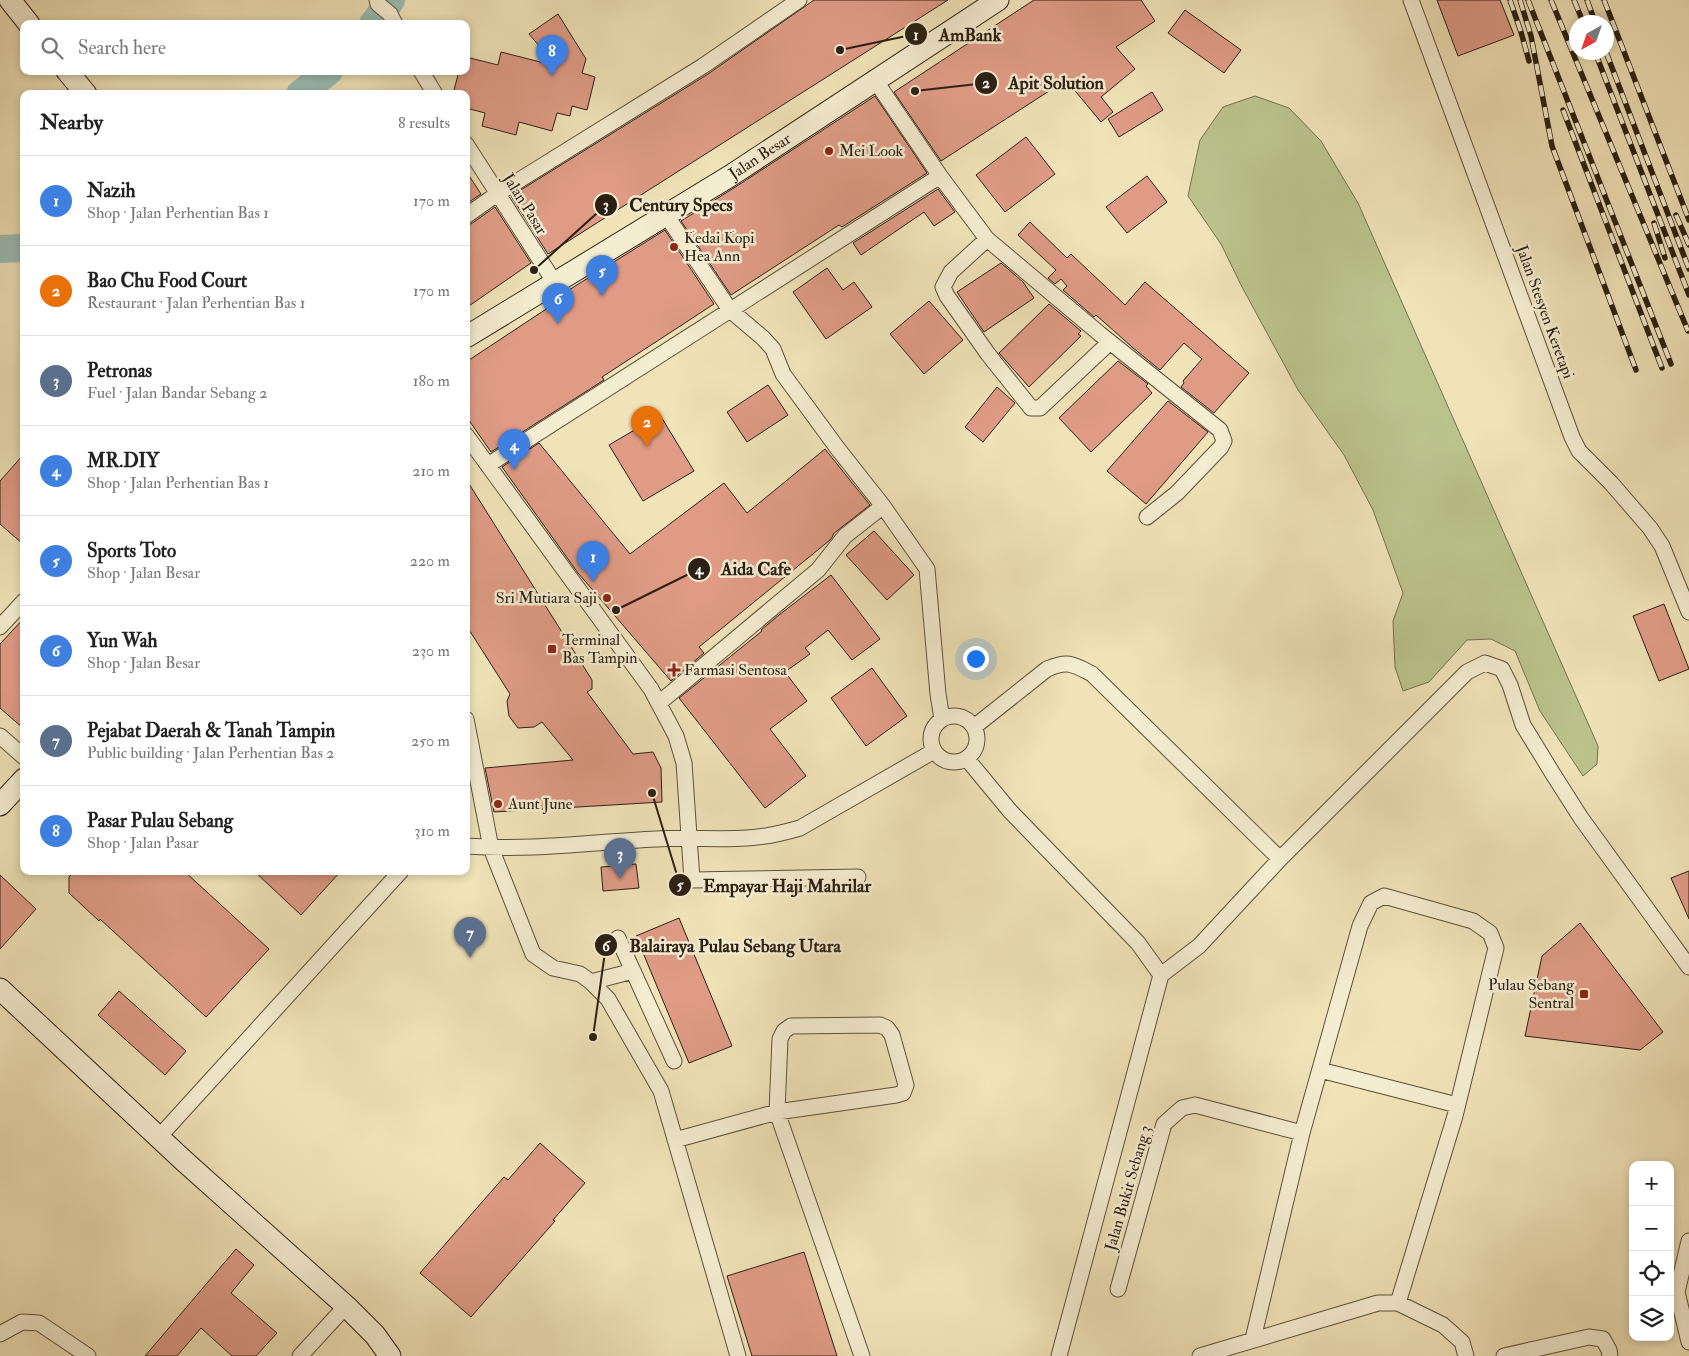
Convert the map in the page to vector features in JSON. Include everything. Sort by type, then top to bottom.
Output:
[{"type":"street","points":[[10,0],[26,20]]},
{"type":"street","points":[[470,213],[703,66],[799,0]]},
{"type":"street","name":"Jalan Besar","points":[[470,335],[730,176],[998,0]]},
{"type":"street","name":"Jalan Stesyen Keretapi","points":[[1411,0],[1572,437],[1579,451],[1644,520],[1662,546],[1689,612]]},
{"type":"street","points":[[378,2],[393,19]]},
{"type":"street","points":[[70,75],[83,90]]},
{"type":"street","points":[[423,75],[433,90]]},
{"type":"street","points":[[875,80],[940,176],[987,239],[1110,342],[1220,430],[1224,441],[1221,447],[1177,493],[1147,517]]},
{"type":"street","name":"Jalan Pasar","points":[[470,150],[555,283]]},
{"type":"street","points":[[488,465],[940,176]]},
{"type":"street","points":[[666,215],[730,310],[773,349],[784,374],[883,506],[927,569],[942,719]]},
{"type":"street","points":[[987,239],[951,272],[944,287],[947,296],[988,354],[1031,408],[1040,408],[1110,342]]},
{"type":"street","points":[[470,440],[650,689],[676,736],[684,763],[692,880],[858,877]]},
{"type":"street","points":[[659,703],[818,570],[845,536],[883,506]]},
{"type":"street","points":[[0,627],[20,605]]},
{"type":"street","points":[[1059,1356],[1161,975],[1198,946],[1280,859],[1467,672],[1485,663],[1502,669],[1510,685],[1523,725],[1557,781],[1581,818],[1689,967]]},
{"type":"street","points":[[974,727],[1047,669],[1058,664],[1071,664],[1092,674],[1280,859]]},
{"type":"street","points":[[949,716],[964,717],[974,727],[977,734],[976,748],[966,759],[952,762],[945,760],[934,751],[931,736],[937,723],[942,719],[949,716]]},
{"type":"street","points":[[0,736],[20,754]]},
{"type":"street","points":[[470,740],[491,848],[533,954],[554,968],[580,974],[608,999],[660,1091],[738,1356]]},
{"type":"street","points":[[470,846],[491,848],[560,846],[690,837],[747,838],[776,834],[800,828],[934,751]]},
{"type":"street","points":[[966,759],[1010,811],[1138,943],[1161,975]]},
{"type":"street","points":[[0,805],[20,782]]},
{"type":"street","points":[[159,1137],[397,875]]},
{"type":"street","points":[[1253,1339],[1302,1133],[1360,926],[1371,904],[1384,896],[1473,921],[1490,933],[1496,948],[1457,1105],[1398,1303]]},
{"type":"street","points":[[618,938],[674,1061]]},
{"type":"street","points":[[591,982],[633,971]]},
{"type":"street","points":[[0,989],[159,1137],[346,1306],[375,1335],[390,1356]]},
{"type":"street","points":[[675,1140],[778,1112],[902,1093],[906,1085],[892,1035],[887,1028],[880,1025],[791,1026],[784,1031],[780,1038],[778,1112],[862,1356]]},
{"type":"street","points":[[1320,1070],[1457,1105]]},
{"type":"street","name":"Jalan Bukit Sebang 3","points":[[1118,1289],[1164,1124],[1182,1108],[1195,1105],[1302,1133]]},
{"type":"street","points":[[1689,1241],[1677,1292],[1689,1342]]},
{"type":"street","points":[[1200,1356],[1378,1303],[1398,1303],[1443,1325],[1462,1342],[1466,1356]]},
{"type":"street","points":[[300,1356],[346,1306]]},
{"type":"street","points":[[0,1334],[22,1322],[39,1323],[88,1356]]},
{"type":"street","points":[[1504,1356],[1589,1337],[1603,1339],[1610,1356]]},
{"type":"green space","points":[[1255,96],[1289,108],[1321,141],[1358,203],[1598,746],[1597,764],[1583,776],[1540,711],[1515,651],[1491,639],[1467,640],[1429,682],[1403,691],[1395,667],[1393,621],[1403,593],[1373,510],[1344,455],[1298,390],[1221,244],[1188,196],[1200,140],[1223,107]]},
{"type":"building","points":[[814,0],[948,0],[548,254],[511,196],[708,74]]},
{"type":"building","points":[[1034,0],[1141,0],[1155,21],[1116,47],[1135,69],[1101,97],[1113,112],[1101,122],[1066,80],[941,161],[894,92]]},
{"type":"building","points":[[1437,0],[1500,0],[1514,35],[1458,56]]},
{"type":"building","points":[[1185,10],[1241,50],[1224,73],[1168,33]]},
{"type":"building","points":[[558,14],[586,59],[582,73],[595,77],[587,110],[572,106],[570,116],[557,113],[552,131],[519,122],[516,135],[482,126],[485,113],[470,109],[470,90],[454,90],[458,75],[470,75],[470,58],[498,65],[501,52],[556,66],[529,34]]},
{"type":"building","points":[[1152,92],[1163,110],[1119,137],[1108,119]]},
{"type":"building","points":[[875,96],[927,173],[842,227],[839,225],[731,295],[681,221]]},
{"type":"building","points":[[1026,137],[1055,174],[1005,212],[976,175]]},
{"type":"building","points":[[1147,176],[1167,202],[1127,233],[1106,207]]},
{"type":"building","points":[[470,177],[481,194],[470,201]]},
{"type":"building","points":[[938,189],[955,212],[934,226],[924,212],[861,255],[853,243]]},
{"type":"building","points":[[495,207],[531,263],[470,305],[470,224]]},
{"type":"building","points":[[1030,222],[1067,258],[1071,254],[1125,305],[1145,282],[1249,373],[1214,413],[1181,387],[1184,383],[1183,381],[1202,359],[1184,343],[1160,370],[1096,315],[1094,317],[1063,290],[1067,286],[1061,279],[1055,284],[1048,278],[1056,270],[1018,235]]},
{"type":"building","points":[[665,230],[714,304],[602,377],[604,380],[491,452],[470,422],[470,359],[566,296],[564,293]]},
{"type":"building","points":[[1001,263],[1023,282],[1034,298],[984,332],[957,292]]},
{"type":"building","points":[[827,268],[843,290],[854,282],[872,307],[826,339],[793,292]]},
{"type":"building","points":[[929,301],[963,340],[924,374],[890,334]]},
{"type":"building","points":[[1049,304],[1081,331],[1078,334],[1081,336],[1029,387],[999,353]]},
{"type":"building","points":[[1118,361],[1148,384],[1146,386],[1152,393],[1091,452],[1059,418]]},
{"type":"building","points":[[768,385],[788,415],[747,442],[727,412]]},
{"type":"building","points":[[997,387],[1015,403],[983,442],[965,427]]},
{"type":"building","points":[[1168,401],[1208,432],[1146,504],[1107,471]]},
{"type":"building","points":[[660,415],[694,471],[643,501],[609,445]]},
{"type":"building","points":[[539,443],[630,554],[724,483],[747,513],[825,449],[870,505],[699,647],[704,653],[671,681],[578,573],[502,467]]},
{"type":"building","points":[[20,458],[20,542],[0,524],[0,481]]},
{"type":"building","points":[[470,485],[592,680],[592,689],[587,692],[633,754],[653,752],[661,768],[662,802],[494,812],[485,768],[573,760],[542,722],[534,727],[518,728],[509,716],[507,701],[510,694],[470,631]]},
{"type":"building","points":[[874,531],[914,575],[887,600],[846,555]]},
{"type":"building","points":[[831,575],[880,639],[852,660],[828,630],[805,648],[810,654],[785,672],[807,701],[770,729],[806,776],[765,808],[679,698],[779,615]]},
{"type":"building","points":[[1664,604],[1689,669],[1659,681],[1633,616]]},
{"type":"building","points":[[20,622],[20,726],[0,708],[0,644]]},
{"type":"building","points":[[872,668],[907,716],[866,746],[831,698]]},
{"type":"building","points":[[636,864],[639,888],[603,891],[601,867]]},
{"type":"building","points":[[1689,871],[1689,919],[1671,878]]},
{"type":"building","points":[[0,875],[36,909],[0,949]]},
{"type":"building","points":[[71,875],[188,875],[269,949],[206,1017],[100,919],[99,921],[69,893]]},
{"type":"building","points":[[258,875],[337,875],[301,915]]},
{"type":"building","points":[[679,918],[732,1046],[689,1063],[636,936]]},
{"type":"building","name":"Pulau Sebang Sentral","points":[[1580,923],[1663,1032],[1640,1050],[1525,1036],[1542,956]]},
{"type":"building","points":[[119,991],[186,1051],[165,1075],[98,1015]]},
{"type":"building","points":[[540,1143],[585,1183],[553,1220],[555,1221],[471,1317],[420,1273],[504,1177],[508,1180]]},
{"type":"building","points":[[236,1249],[254,1265],[231,1293],[277,1333],[256,1356],[232,1356],[201,1328],[177,1356],[145,1356]]},
{"type":"building","points":[[804,1252],[837,1356],[752,1356],[727,1276]]},
{"type":"waterway","points":[[376,20],[391,0]]},
{"type":"waterway","points":[[305,90],[324,75]]},
{"type":"waterway","points":[[0,249],[20,248]]},
{"type":"railway","points":[[1510,0],[1529,61]]},
{"type":"railway","points":[[1520,0],[1531,36],[1552,146],[1636,370]]},
{"type":"railway","points":[[1528,0],[1671,364]]},
{"type":"railway","points":[[1551,0],[1688,331]]},
{"type":"railway","points":[[1574,0],[1580,15]]},
{"type":"railway","points":[[1587,0],[1592,15]]},
{"type":"railway","points":[[1604,0],[1689,220]]},
{"type":"railway","points":[[1598,60],[1689,295]]},
{"type":"railway","points":[[1609,60],[1689,269]]},
{"type":"railway","points":[[1563,110],[1662,368]]},
{"type":"railway","points":[[1676,215],[1689,245]]},
{"type":"railway","points":[[1654,223],[1665,258]]},
{"type":"place","name":"AmBank","points":[[840,50]]},
{"type":"place","name":"Pasar Pulau Sebang","points":[[552,76]]},
{"type":"place","name":"Apit Solution","points":[[915,91]]},
{"type":"place","name":"Mei Look","points":[[829,151]]},
{"type":"place","name":"Kedai Kopi Hea Ann","points":[[674,247]]},
{"type":"place","name":"Century Specs","points":[[534,270]]},
{"type":"place","name":"Sports Toto","points":[[602,296]]},
{"type":"place","name":"Yun Wah","points":[[558,324]]},
{"type":"place","name":"Bao Chu Food Court","points":[[647,447]]},
{"type":"place","name":"MR.DIY","points":[[514,470]]},
{"type":"place","name":"Nazih","points":[[593,582]]},
{"type":"place","name":"Sri Mutiara Saji","points":[[607,598]]},
{"type":"place","name":"Aida Cafe","points":[[616,610]]},
{"type":"place","name":"Terminal Bas Tampin","points":[[552,649]]},
{"type":"place","name":"Farmasi Sentosa","points":[[674,670]]},
{"type":"place","name":"Empayar Haji Mahrilar","points":[[652,793]]},
{"type":"place","name":"Aunt June","points":[[498,804]]},
{"type":"place","name":"Petronas","points":[[620,879]]},
{"type":"place","name":"Pejabat Daerah & Tanah Tampin","points":[[470,958]]},
{"type":"place","name":"Pulau Sebang Sentral","points":[[1584,994]]},
{"type":"place","name":"Balairaya Pulau Sebang Utara","points":[[593,1037]]}]
